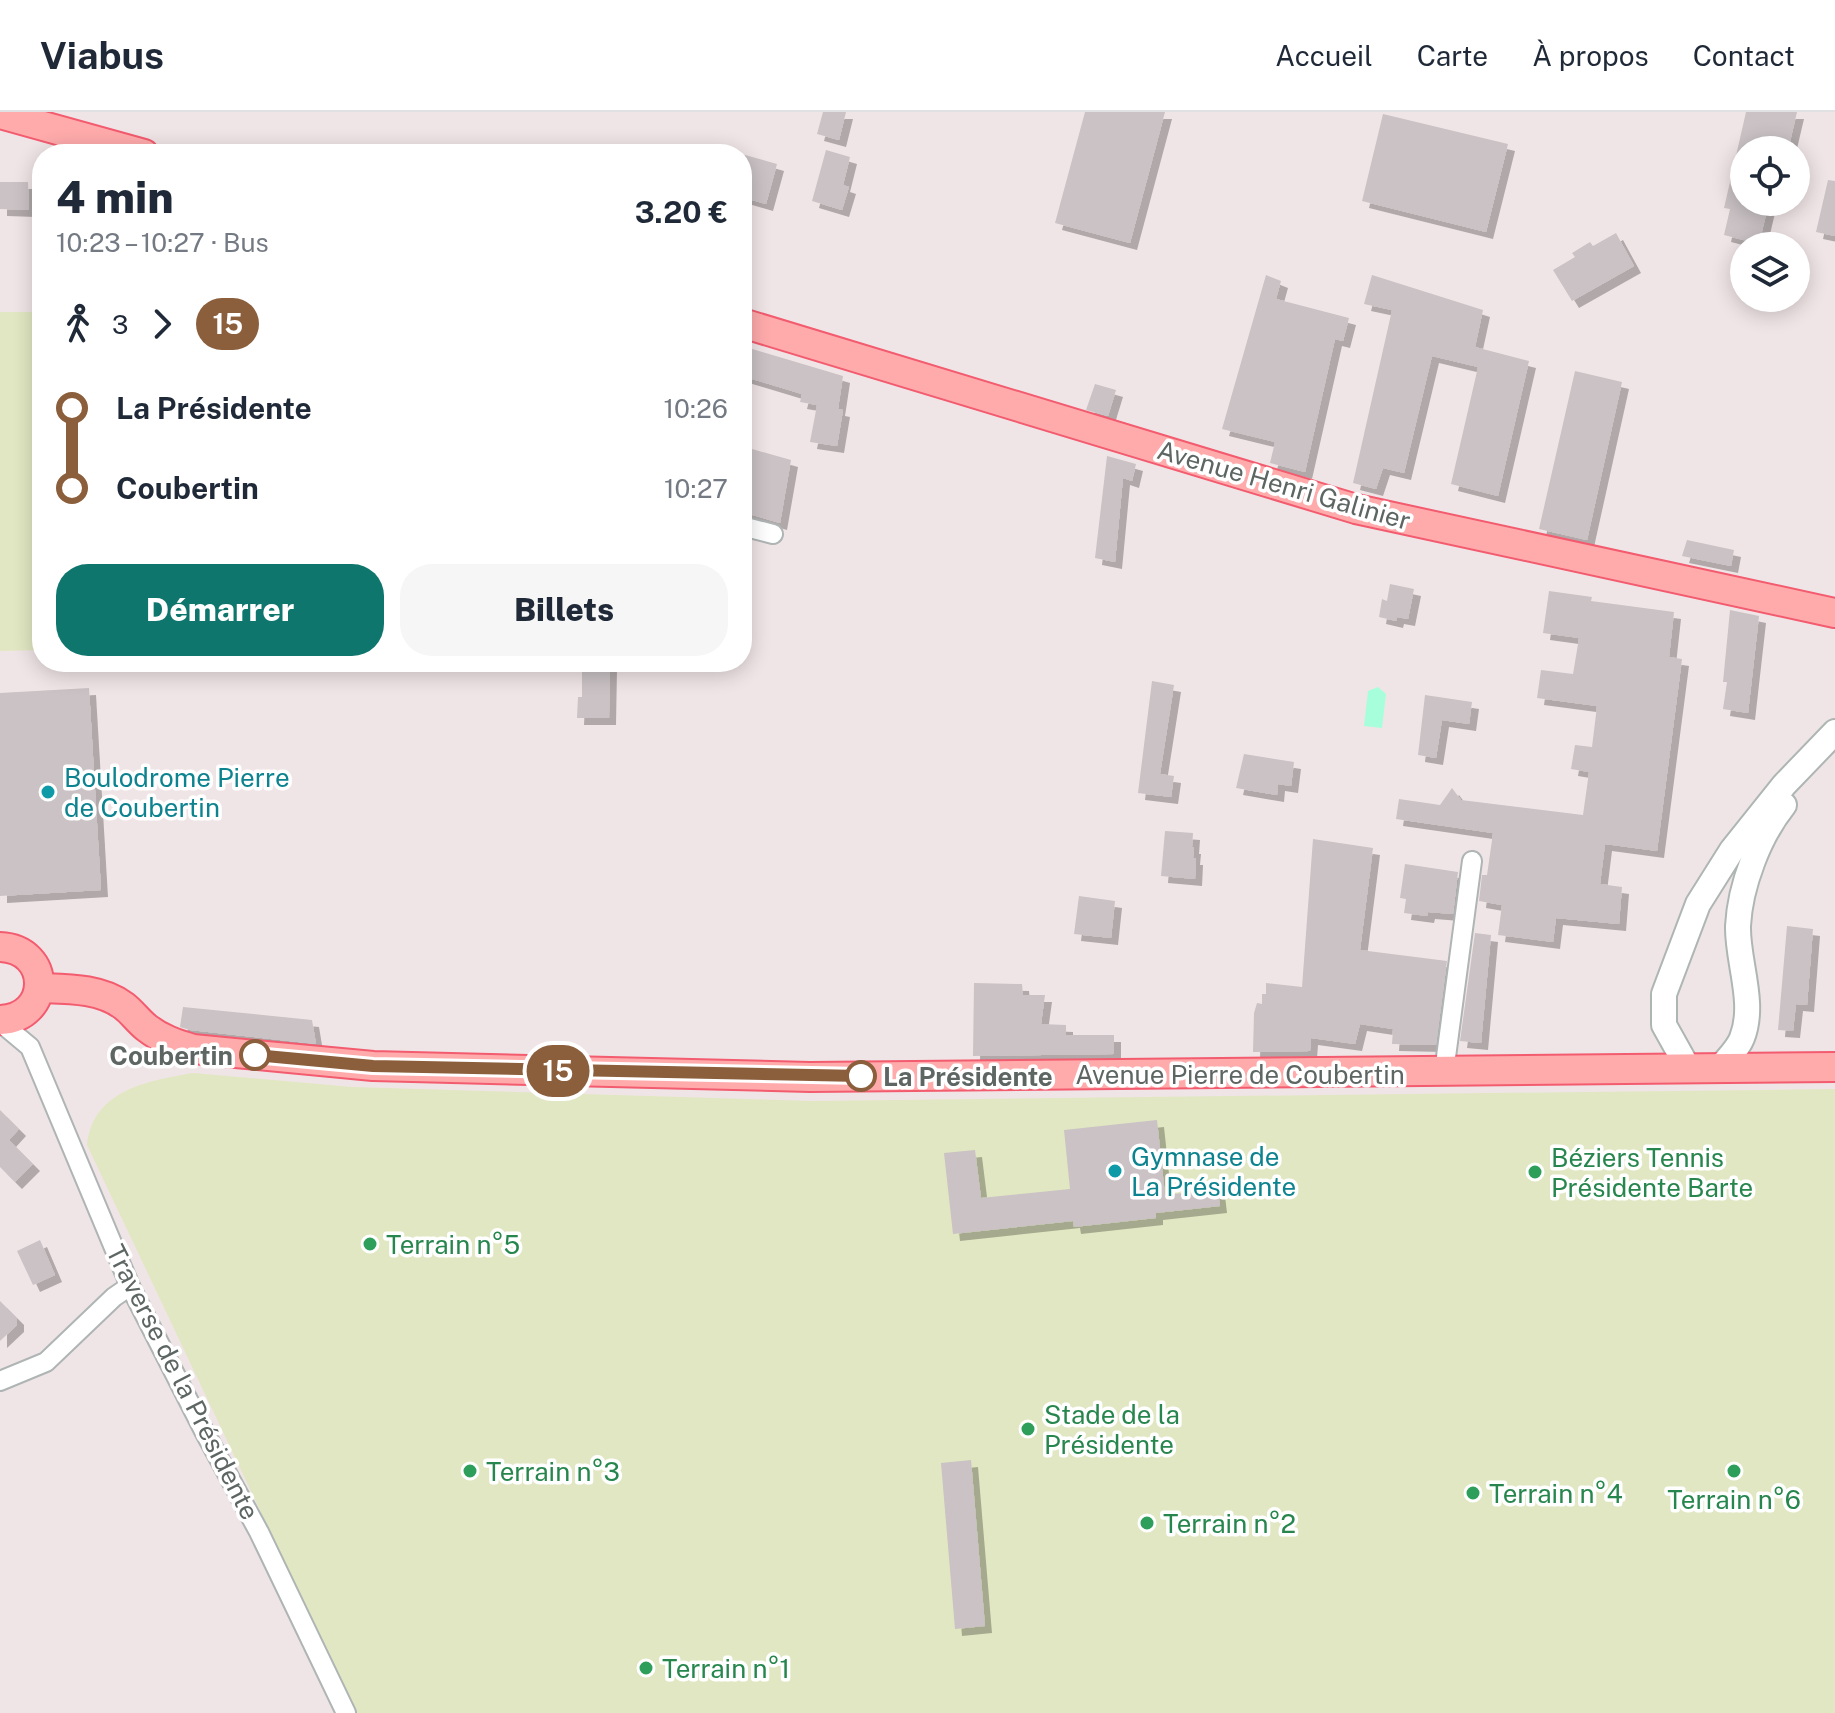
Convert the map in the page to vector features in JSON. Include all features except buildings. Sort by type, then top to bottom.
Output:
[{"type":"main road","points":[[6,117],[107,144]]},
{"type":"main road","name":"Avenue Henri Galinier","points":[[752,326],[1356,509],[1835,613]]},
{"type":"main road","points":[[1688,1068],[1664,1025],[1664,994],[1698,904],[1732,850],[1784,785],[1835,732]]},
{"type":"main road","points":[[1720,1068],[1742,1038],[1745,999],[1738,927],[1744,891],[1758,852],[1776,816],[1806,777],[1835,751]]},
{"type":"main road","points":[[0,947],[17,950],[30,960],[38,973],[35,997],[22,1015],[0,1021]]},
{"type":"main road","name":"Avenue Pierre de Coubertin","points":[[35,997],[69,989],[100,994],[123,1005],[168,1042],[193,1049],[373,1066],[810,1077],[1835,1067]]},
{"type":"street","points":[[752,529],[773,534]]},
{"type":"street","points":[[1444,1072],[1472,861]]},
{"type":"street","name":"Traverse de la Présidente","points":[[30,1047],[35,997]]},
{"type":"street","name":"Traverse de la Présidente","points":[[0,1021],[30,1047],[130,1286],[259,1532],[346,1713]]},
{"type":"street","points":[[0,1381],[46,1362],[114,1297],[130,1286]]},
{"type":"shaded area","points":[[0,312],[32,312],[32,650],[0,651]]},
{"type":"shaded area","points":[[1378,687],[1386,694],[1382,728],[1364,726],[1368,691]]},
{"type":"shaded area","name":"Stade de la Présidente","points":[[193,1073],[352,1087],[812,1101],[1835,1089],[1835,1713],[356,1713],[87,1145],[91,1126],[111,1100],[141,1085]]},
{"type":"bus line","name":"15","points":[[255,1055],[373,1066],[861,1076]]},
{"type":"place","name":"Boulodrome Pierre de Coubertin","points":[[48,792]]},
{"type":"place","name":"Coubertin","points":[[255,1055]]},
{"type":"place","name":"La Présidente","points":[[861,1076]]},
{"type":"place","name":"Gymnase de La Présidente","points":[[1115,1171]]},
{"type":"place","name":"Béziers Tennis Présidente Barte","points":[[1535,1172]]},
{"type":"place","name":"Terrain n°5","points":[[370,1244]]},
{"type":"place","name":"Stade de la Présidente","points":[[1028,1429]]},
{"type":"place","name":"Terrain n°3","points":[[470,1471]]},
{"type":"place","name":"Terrain n°6","points":[[1734,1471]]},
{"type":"place","name":"Terrain n°4","points":[[1473,1493]]},
{"type":"place","name":"Terrain n°2","points":[[1147,1523]]},
{"type":"place","name":"Terrain n°1","points":[[646,1668]]}]
